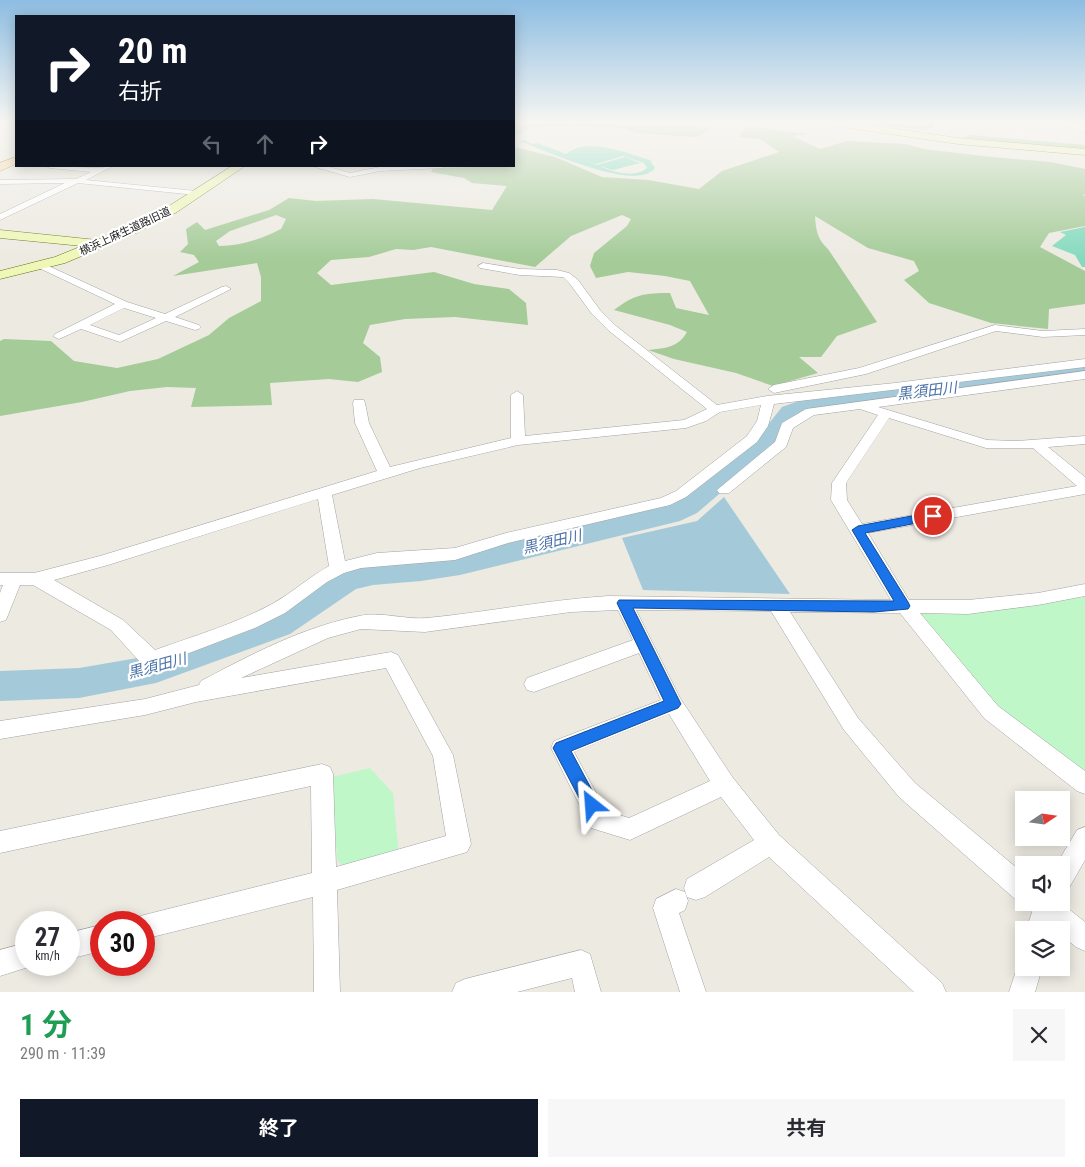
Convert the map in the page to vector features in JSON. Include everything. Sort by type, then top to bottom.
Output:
[{"type":"street","points":[[0,217],[104,168]]},
{"type":"street","name":"横浜上麻生道路旧道","points":[[0,275],[42,266],[98,245],[153,220],[236,168]]},
{"type":"street","points":[[325,168],[350,175],[406,168]]},
{"type":"street","points":[[0,182],[77,181],[196,193]]},
{"type":"street","points":[[0,234],[98,245]]},
{"type":"street","points":[[42,266],[123,304],[195,327]]},
{"type":"street","points":[[484,266],[520,272],[566,275],[574,282],[596,312],[612,328],[710,405],[768,404],[1085,363]]},
{"type":"street","points":[[80,325],[120,339],[226,289]]},
{"type":"street","points":[[59,336],[123,304]]},
{"type":"street","points":[[0,615],[7,579],[34,579],[102,562],[416,464],[518,442],[686,424],[701,418],[710,405],[862,371],[995,328],[1043,334],[1085,332]]},
{"type":"street","points":[[724,490],[781,444],[787,426],[811,412],[1085,375]]},
{"type":"street","points":[[516,395],[518,442]]},
{"type":"street","points":[[830,395],[885,414],[986,444],[1035,444],[1085,440]]},
{"type":"street","points":[[359,403],[362,422],[385,474]]},
{"type":"street","points":[[768,404],[794,423]]},
{"type":"street","points":[[34,579],[46,583],[117,625],[147,657],[155,658],[265,616],[338,569],[377,559],[455,554],[506,538],[665,502],[681,494],[752,439],[757,434],[768,404]]},
{"type":"street","points":[[885,414],[839,483],[839,500],[904,606],[991,712],[1085,784]]},
{"type":"street","points":[[1035,444],[1085,485]]},
{"type":"street","points":[[858,530],[1085,489]]},
{"type":"street","points":[[324,494],[338,569]]},
{"type":"street","points":[[196,694],[242,669],[323,632],[361,622],[425,625],[571,605],[624,603],[968,607],[1038,599],[1085,590]]},
{"type":"street","points":[[624,603],[673,704],[725,785],[771,842],[932,992]]},
{"type":"street","points":[[777,606],[851,724],[907,790],[1015,882]]},
{"type":"street","points":[[534,684],[643,644]]},
{"type":"street","points":[[0,730],[145,707],[196,694],[391,660],[443,755],[459,844],[324,882],[155,924]]},
{"type":"street","points":[[673,704],[561,748],[599,820],[630,829],[725,785]]},
{"type":"street","points":[[0,842],[322,774],[327,992]]},
{"type":"street","points":[[1070,864],[1085,838]]},
{"type":"street","points":[[694,992],[665,908],[771,842]]},
{"type":"street","points":[[1043,911],[1085,938]]},
{"type":"street","points":[[0,963],[15,959]]},
{"type":"street","points":[[465,992],[581,963],[588,992]]},
{"type":"street","points":[[1022,992],[1027,976]]},
{"type":"green space","points":[[433,168],[582,168],[602,177],[648,180],[699,189],[722,171],[730,168],[1085,169],[1085,194],[1083,195],[1085,196],[1085,226],[1049,233],[1040,247],[1085,271],[1085,304],[1049,309],[1048,329],[991,323],[929,303],[904,280],[919,271],[914,261],[868,248],[815,216],[821,242],[828,249],[877,322],[837,336],[821,357],[799,357],[818,373],[773,386],[736,373],[674,359],[648,350],[665,348],[675,344],[687,332],[670,325],[614,310],[640,296],[654,293],[670,293],[676,308],[709,315],[690,281],[628,272],[596,278],[590,266],[594,253],[627,226],[631,219],[622,215],[571,236],[535,267],[431,247],[413,250],[396,249],[369,257],[331,260],[317,273],[331,285],[434,272],[474,284],[509,289],[526,303],[528,325],[455,317],[405,319],[370,325],[363,343],[380,357],[382,372],[358,382],[329,379],[270,383],[272,405],[191,407],[196,388],[167,387],[130,391],[82,402],[0,416],[0,341],[4,339],[51,341],[74,361],[117,368],[158,359],[209,335],[229,318],[261,301],[261,277],[257,263],[173,276],[199,262],[194,255],[180,252],[188,244],[186,229],[197,222],[205,230],[269,210],[289,198],[316,201],[373,199],[492,210],[507,186],[472,183],[464,178],[431,172]],"holes":[[[276,215],[286,219],[281,229],[266,236],[235,245],[219,246],[216,241],[230,231]]]},
{"type":"green space","points":[[594,168],[606,168],[630,174],[647,168],[655,168],[645,174],[629,176]]},
{"type":"green space","points":[[1085,227],[1085,267],[1082,267],[1075,255],[1052,246],[1066,235],[1060,232]]},
{"type":"green space","points":[[1085,597],[1085,774],[994,705],[915,614],[987,609]]},
{"type":"green space","points":[[370,768],[393,793],[399,856],[344,869],[337,859],[332,777]]},
{"type":"water","points":[[724,497],[790,594],[643,590],[622,538],[697,521]]},
{"type":"waterway","name":"黒須田川","points":[[0,686],[79,683],[156,669],[278,625],[347,580],[373,574],[421,570],[460,564],[670,514],[687,507],[772,436],[790,412],[807,406],[1085,371]]},
{"type":"route","points":[[592,805],[561,748],[673,704],[624,603],[904,606],[858,530],[933,516]]}]
